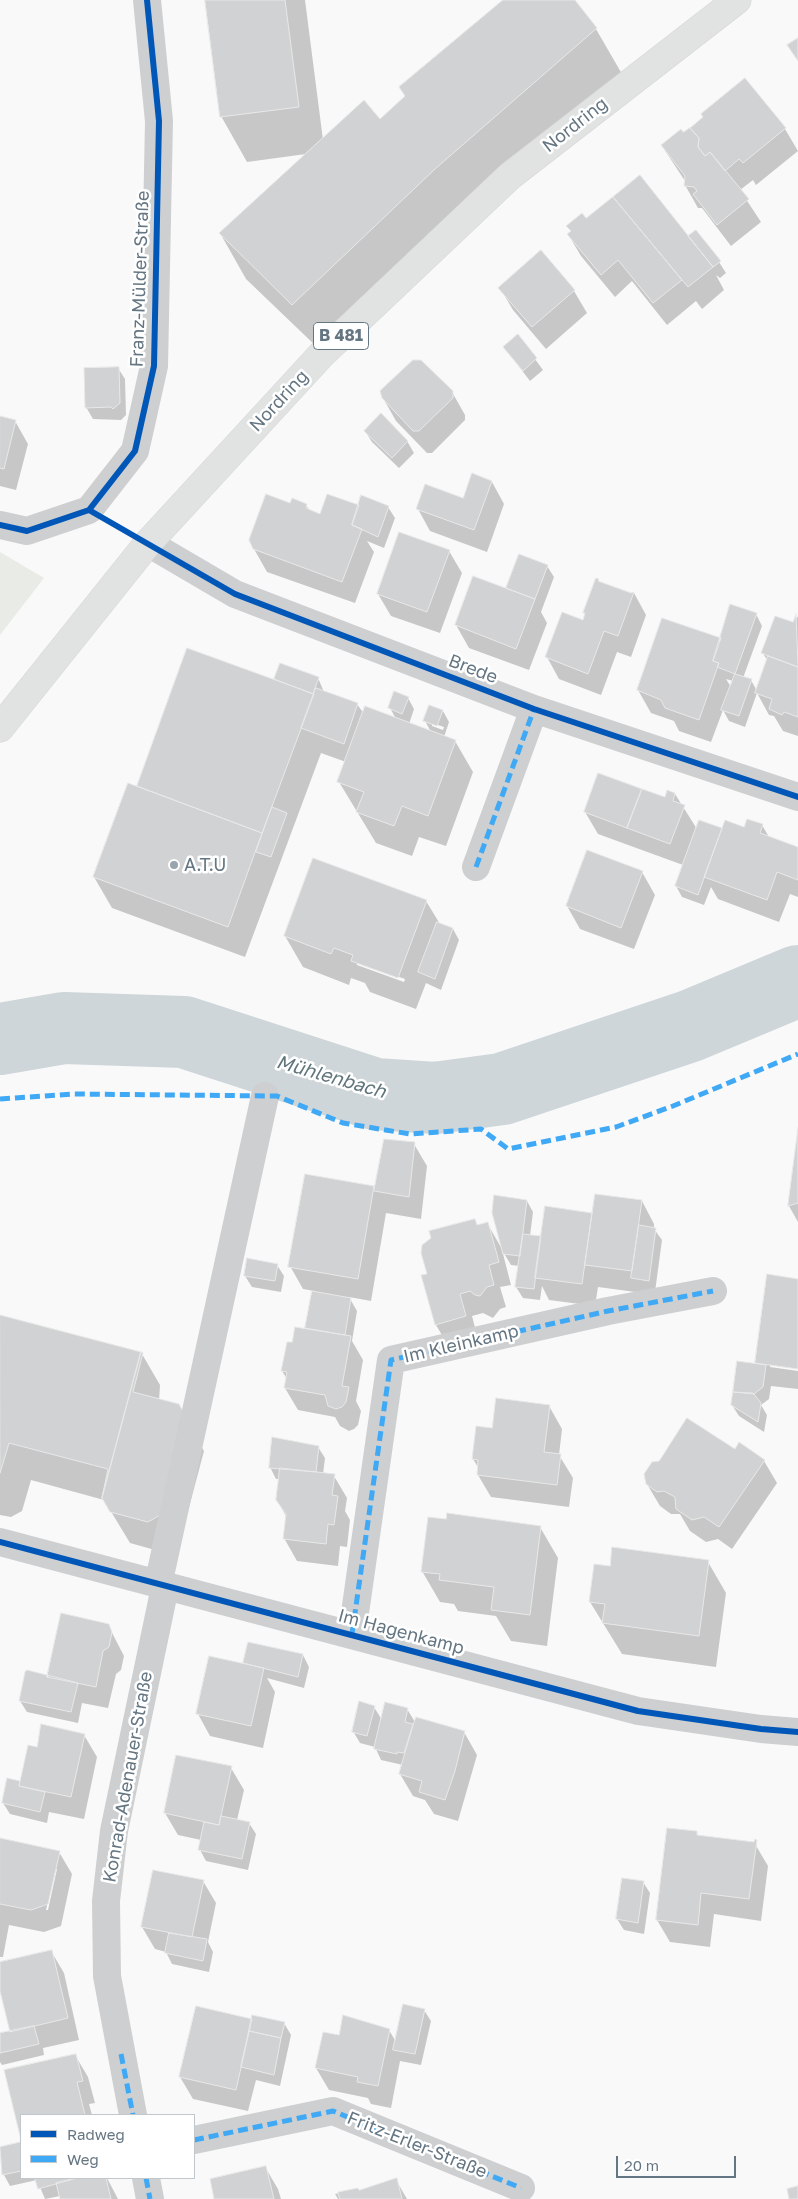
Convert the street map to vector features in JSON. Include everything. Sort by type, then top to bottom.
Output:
[{"type":"main road","name":"Nordring","points":[[0,728],[148,544],[322,354],[510,176],[737,0]]},
{"type":"street","name":"Franz-Mülder-Straße","points":[[0,525],[27,531],[89,510],[135,451],[154,366],[160,120],[146,0]]},
{"type":"street","name":"Brede","points":[[148,544],[234,594],[534,709],[798,797]]},
{"type":"street","points":[[476,867],[534,709]]},
{"type":"street","name":"Konrad-Adenauer-Straße","points":[[133,2114],[107,1976],[106,1901],[114,1831],[161,1586],[265,1096]]},
{"type":"street","name":"Im Kleinkamp","points":[[352,1634],[391,1360],[608,1311],[713,1291]]},
{"type":"street","name":"Im Hagenkamp","points":[[0,1542],[638,1711],[761,1729],[798,1732]]},
{"type":"street","name":"Fritz-Erler-Straße","points":[[195,2140],[333,2111],[521,2188]]},
{"type":"street","points":[[146,2179],[150,2199]]},
{"type":"shaded area","points":[[0,552],[44,578],[0,635]]},
{"type":"building","points":[[205,0],[285,0],[299,107],[220,117]]},
{"type":"building","points":[[503,0],[575,0],[597,28],[435,169],[292,305],[219,233],[364,100],[380,119],[405,96],[399,87]]},
{"type":"building","points":[[798,38],[798,61],[787,45]]},
{"type":"building","points":[[745,78],[786,128],[743,163],[739,159],[725,171],[710,152],[705,156],[698,147],[699,138],[690,128],[703,117],[701,114]]},
{"type":"building","points":[[690,128],[699,138],[698,147],[705,156],[710,152],[749,199],[717,225],[693,194],[697,191],[694,187],[684,186],[685,176],[661,145],[681,129],[683,132]]},
{"type":"building","points":[[640,175],[713,267],[688,287],[613,197]]},
{"type":"building","points":[[613,197],[682,280],[653,303],[618,260],[601,275],[567,234],[571,231],[566,226],[582,213],[586,218]]},
{"type":"building","points":[[696,230],[721,261],[713,267],[688,236]]},
{"type":"building","points":[[541,250],[575,290],[532,327],[498,288]]},
{"type":"building","points":[[518,334],[537,358],[523,371],[503,347]]},
{"type":"building","points":[[413,360],[421,360],[453,391],[453,398],[419,431],[413,431],[382,398],[380,391]]},
{"type":"building","points":[[119,367],[120,403],[113,409],[111,407],[85,408],[84,368]]},
{"type":"building","points":[[381,413],[408,441],[392,458],[364,431]]},
{"type":"building","points":[[0,416],[16,420],[4,469],[0,468]]},
{"type":"building","points":[[472,473],[492,481],[474,530],[416,509],[425,484],[463,498]]},
{"type":"building","points":[[266,494],[290,503],[292,498],[307,504],[306,508],[320,514],[327,494],[359,505],[352,525],[362,529],[342,582],[253,549],[249,540]]},
{"type":"building","points":[[361,495],[389,506],[378,537],[352,525]]},
{"type":"building","points":[[399,532],[450,550],[427,612],[377,594]]},
{"type":"building","points":[[519,554],[548,565],[535,599],[506,588]]},
{"type":"building","points":[[473,576],[535,599],[516,649],[455,625]]},
{"type":"building","points":[[596,578],[599,579],[598,581],[631,593],[634,592],[618,636],[604,631],[588,674],[545,657],[562,612],[583,620],[585,613],[583,613]]},
{"type":"building","points":[[730,604],[757,613],[735,674],[717,667],[719,663],[713,661]]},
{"type":"building","points":[[796,614],[798,667],[761,653],[775,616],[793,622]]},
{"type":"building","points":[[662,618],[721,638],[713,661],[719,663],[699,720],[665,708],[661,700],[637,690]]},
{"type":"building","points":[[187,648],[314,694],[262,833],[137,786]]},
{"type":"building","points":[[768,656],[798,667],[798,717],[784,712],[782,715],[769,709],[772,699],[755,693]]},
{"type":"building","points":[[280,663],[319,677],[313,694],[274,679]]},
{"type":"building","points":[[735,674],[752,679],[739,716],[721,710]]},
{"type":"building","points":[[316,688],[358,703],[344,744],[301,728]]},
{"type":"building","points":[[394,691],[409,697],[402,714],[388,708]]},
{"type":"building","points":[[429,705],[443,710],[437,726],[423,721]]},
{"type":"building","points":[[365,706],[456,740],[428,816],[402,806],[394,826],[356,812],[364,792],[337,782]]},
{"type":"building","points":[[598,773],[642,789],[627,828],[584,812]]},
{"type":"building","name":"A.T.U","points":[[128,783],[262,833],[228,927],[93,877]]},
{"type":"building","points":[[642,789],[665,797],[667,790],[675,793],[673,801],[685,805],[670,844],[627,828]]},
{"type":"building","points":[[272,807],[287,813],[271,857],[256,852]]},
{"type":"building","points":[[747,819],[763,824],[760,833],[798,847],[798,880],[777,872],[767,900],[704,877],[725,820],[744,827]]},
{"type":"building","points":[[699,820],[722,828],[698,895],[675,886]]},
{"type":"building","points":[[587,850],[643,871],[621,928],[566,906]]},
{"type":"building","points":[[313,858],[427,900],[398,978],[351,961],[353,955],[334,948],[331,954],[284,936]]},
{"type":"building","points":[[437,922],[453,928],[435,979],[418,972]]},
{"type":"building","points":[[798,1128],[798,1203],[788,1206]]},
{"type":"building","points":[[384,1139],[415,1142],[409,1197],[374,1191]]},
{"type":"building","points":[[305,1174],[374,1186],[358,1279],[288,1267]]},
{"type":"building","points":[[595,1194],[642,1200],[632,1271],[585,1265]]},
{"type":"building","points":[[494,1195],[527,1200],[520,1256],[503,1254],[492,1213]]},
{"type":"building","points":[[545,1206],[592,1213],[582,1284],[535,1278]]},
{"type":"building","points":[[475,1219],[477,1225],[488,1222],[499,1262],[489,1265],[494,1285],[487,1287],[480,1296],[470,1291],[460,1294],[466,1316],[435,1325],[421,1275],[427,1274],[421,1253],[422,1245],[431,1238],[429,1231]]},
{"type":"building","points":[[639,1225],[656,1228],[649,1281],[631,1278]]},
{"type":"building","points":[[523,1234],[541,1236],[534,1289],[515,1287]]},
{"type":"building","points":[[247,1258],[278,1264],[275,1281],[244,1276]]},
{"type":"building","points":[[767,1274],[798,1279],[798,1369],[755,1363]]},
{"type":"building","points":[[312,1291],[351,1298],[345,1335],[305,1328]]},
{"type":"building","points":[[0,1315],[141,1352],[102,1498],[108,1469],[9,1443],[0,1473]]},
{"type":"building","points":[[295,1327],[351,1336],[342,1386],[349,1387],[346,1402],[342,1407],[336,1409],[328,1406],[325,1395],[284,1388],[287,1372],[281,1371],[287,1342],[292,1342]]},
{"type":"building","points":[[141,1352],[143,1353],[133,1392],[179,1404],[187,1419],[162,1514],[148,1522],[110,1512],[102,1498]]},
{"type":"building","points":[[737,1361],[766,1365],[763,1387],[754,1394],[733,1392]]},
{"type":"building","points":[[733,1392],[753,1393],[761,1403],[758,1422],[731,1405]]},
{"type":"building","points":[[496,1398],[550,1405],[544,1452],[561,1454],[557,1485],[477,1475],[478,1460],[472,1459],[476,1426],[492,1428]]},
{"type":"building","points":[[687,1418],[735,1449],[739,1442],[765,1460],[719,1527],[704,1517],[692,1520],[676,1509],[675,1497],[664,1491],[657,1492],[646,1484],[644,1474],[652,1462],[659,1461]]},
{"type":"building","points":[[272,1437],[319,1446],[316,1472],[269,1468]]},
{"type":"building","points":[[280,1468],[335,1474],[332,1495],[338,1496],[334,1525],[328,1524],[326,1544],[283,1539],[286,1514],[276,1500]]},
{"type":"building","points":[[447,1513],[541,1526],[530,1615],[491,1610],[494,1587],[439,1580],[440,1574],[421,1572],[428,1517],[446,1519]]},
{"type":"building","points":[[612,1547],[709,1560],[699,1636],[602,1623],[605,1604],[589,1602],[594,1564],[610,1566]]},
{"type":"building","points":[[61,1613],[109,1624],[112,1632],[109,1647],[103,1651],[96,1687],[47,1677]]},
{"type":"building","points":[[248,1642],[303,1654],[298,1677],[243,1663]]},
{"type":"building","points":[[209,1656],[264,1668],[251,1726],[196,1714]]},
{"type":"building","points":[[27,1670],[78,1683],[71,1712],[19,1701]]},
{"type":"building","points":[[359,1701],[375,1706],[367,1736],[352,1732]]},
{"type":"building","points":[[385,1702],[408,1708],[405,1722],[413,1724],[404,1753],[397,1752],[397,1754],[374,1749]]},
{"type":"building","points":[[416,1717],[465,1731],[455,1771],[445,1800],[419,1792],[422,1781],[399,1774]]},
{"type":"building","points":[[41,1724],[85,1734],[71,1797],[19,1786],[28,1745],[37,1747]]},
{"type":"building","points":[[176,1755],[232,1766],[219,1825],[164,1813]]},
{"type":"building","points":[[7,1778],[20,1781],[19,1786],[45,1792],[40,1812],[2,1803]]},
{"type":"building","points":[[221,1816],[250,1822],[242,1859],[198,1850],[204,1822],[219,1825]]},
{"type":"building","points":[[667,1828],[697,1831],[697,1835],[754,1842],[755,1839],[757,1840],[749,1899],[701,1893],[698,1925],[656,1920]]},
{"type":"building","points":[[0,1838],[60,1851],[48,1904],[31,1910],[0,1904]]},
{"type":"building","points":[[153,1870],[204,1880],[192,1937],[141,1927]]},
{"type":"building","points":[[622,1878],[644,1881],[638,1923],[616,1919]]},
{"type":"building","points":[[169,1933],[207,1939],[203,1961],[165,1953]]},
{"type":"building","points":[[52,1950],[68,2018],[10,2032],[0,1991],[0,1962]]},
{"type":"building","points":[[403,2004],[425,2009],[415,2054],[393,2050]]},
{"type":"building","points":[[196,2006],[252,2019],[236,2090],[179,2077]]},
{"type":"building","points":[[252,2015],[285,2022],[281,2038],[249,2031]]},
{"type":"building","points":[[343,2015],[390,2029],[378,2086],[357,2082],[358,2077],[315,2068],[323,2032],[339,2035]]},
{"type":"building","points":[[34,2026],[39,2044],[0,2053],[0,2033]]},
{"type":"building","points":[[249,2031],[281,2038],[274,2075],[241,2067]]},
{"type":"building","points":[[76,2054],[83,2081],[77,2082],[85,2114],[20,2114],[20,2136],[4,2070]]},
{"type":"building","points":[[20,2142],[20,2171],[2,2175],[0,2147]]},
{"type":"building","points":[[266,2166],[274,2199],[214,2199],[210,2179]]},
{"type":"building","points":[[397,2178],[402,2199],[340,2199],[338,2194],[338,2192],[358,2188],[359,2190]]},
{"type":"building","points":[[35,2179],[73,2179],[38,2189]]},
{"type":"building","points":[[73,2179],[106,2179],[111,2199],[60,2199],[56,2183]]},
{"type":"building","points":[[798,2186],[798,2199],[789,2199],[787,2189]]},
{"type":"waterway","name":"Mühlenbach","points":[[0,1039],[64,1028],[184,1032],[375,1094],[435,1098],[502,1089],[690,1026],[798,981]]},
{"type":"marked path","points":[[476,867],[534,709]]},
{"type":"marked path","points":[[0,1099],[73,1094],[277,1096],[343,1123],[410,1134],[481,1129],[508,1149],[616,1127],[673,1106],[798,1054]]},
{"type":"marked path","points":[[352,1634],[391,1360],[608,1311],[713,1291]]},
{"type":"marked path","points":[[121,2054],[133,2114]]},
{"type":"marked path","points":[[195,2140],[333,2111],[521,2188]]},
{"type":"marked path","points":[[146,2179],[150,2199]]},
{"type":"cycle path","points":[[0,525],[27,531],[89,510],[135,451],[154,366],[159,121],[147,0]]},
{"type":"cycle path","points":[[89,510],[235,594],[534,709],[798,797]]},
{"type":"cycle path","points":[[0,1542],[638,1711],[761,1729],[798,1732]]},
{"type":"place","name":"A.T.U","points":[[174,865]]}]
